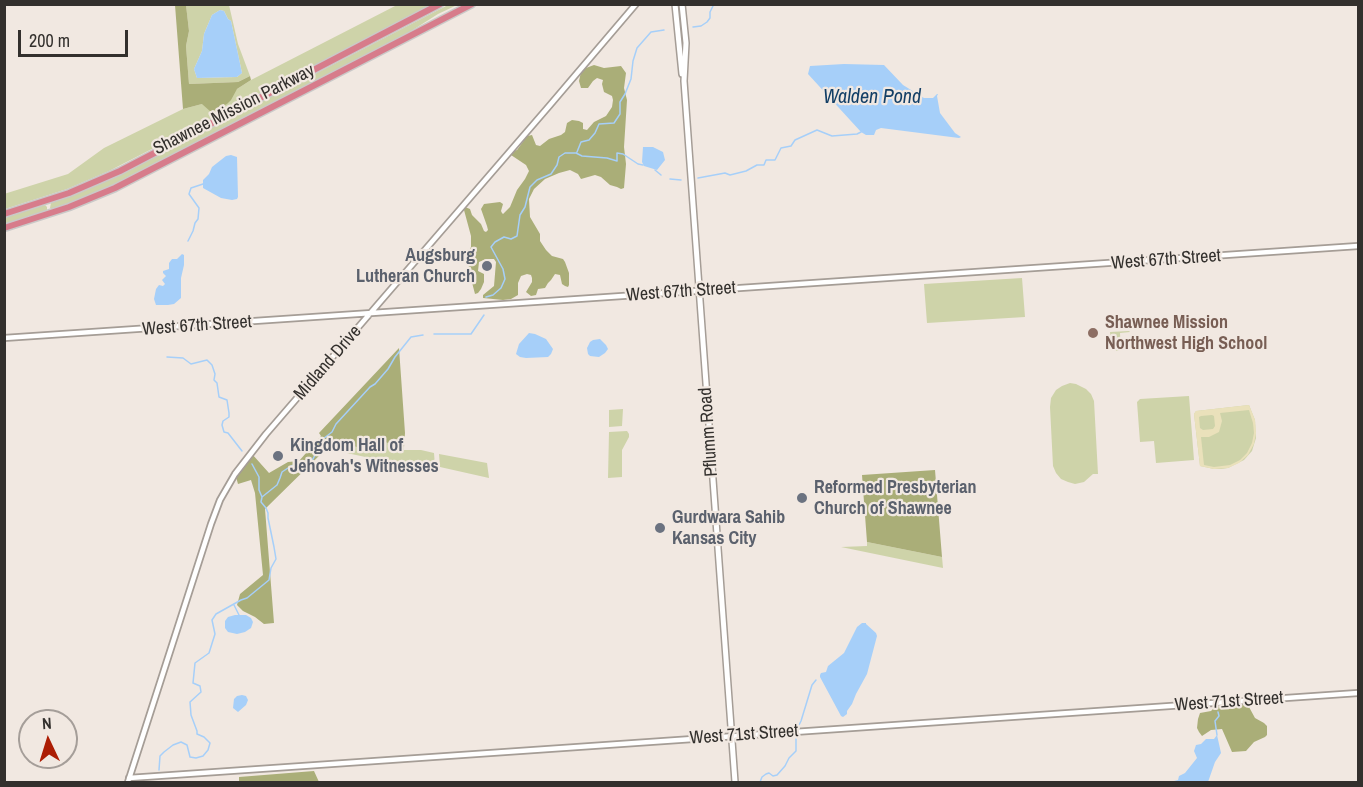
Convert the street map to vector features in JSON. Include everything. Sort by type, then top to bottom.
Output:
[{"type":"highway","name":"Shawnee Mission Parkway","points":[[4,214],[69,192],[120,171],[440,4]]},
{"type":"highway","points":[[431,26],[464,4]]},
{"type":"highway","name":"Shawnee Mission Parkway","points":[[4,228],[69,207],[115,188],[472,4]]},
{"type":"main road","name":"Pflumm Road","points":[[675,4],[684,81],[735,783]]},
{"type":"main road","name":"Pflumm Road","points":[[682,4],[686,43],[684,81]]},
{"type":"street","name":"Midland Drive","points":[[128,780],[204,546],[218,506],[228,486],[249,454],[636,4]]},
{"type":"street","name":"West 67th Street","points":[[4,338],[1359,246]]},
{"type":"street","name":"West 71st Street","points":[[128,780],[1359,693]]},
{"type":"green space","points":[[175,5],[186,5],[189,31],[186,46],[189,84],[238,82],[250,76],[251,80],[237,89],[227,104],[211,112],[202,104],[183,109]]},
{"type":"green space","points":[[186,5],[229,5],[238,44],[250,76],[238,82],[189,84],[186,46],[189,31]],"holes":[[[220,10],[224,11],[231,21],[242,73],[237,77],[197,78],[194,69],[202,51],[204,34],[212,15]]]},
{"type":"green space","points":[[397,5],[432,5],[109,171],[67,189],[5,209],[4,194],[68,174],[104,148],[183,109],[202,104],[237,89]]},
{"type":"green space","points":[[448,5],[457,5],[408,33],[124,181],[53,210],[50,208],[51,203],[120,175]]},
{"type":"green space","points":[[594,65],[604,68],[621,66],[626,73],[624,188],[610,185],[595,175],[581,179],[578,174],[570,170],[545,179],[534,189],[529,199],[530,217],[546,250],[552,256],[563,259],[565,262],[569,273],[568,287],[562,284],[560,275],[555,274],[545,288],[538,289],[536,295],[531,296],[526,292],[532,278],[527,274],[521,276],[518,283],[518,295],[511,299],[483,298],[483,295],[494,286],[496,262],[494,259],[486,259],[479,262],[478,271],[484,274],[484,282],[475,294],[469,271],[468,254],[471,247],[471,236],[465,207],[470,209],[486,232],[488,230],[481,209],[484,204],[500,202],[503,204],[501,211],[503,214],[510,207],[529,171],[526,165],[511,155],[527,136],[532,135],[536,145],[540,146],[565,132],[567,123],[572,120],[583,123],[583,129],[587,130],[594,122],[606,116],[612,107],[613,100],[612,96],[604,92],[603,80],[597,78],[588,88],[581,88],[579,81],[581,72]]},
{"type":"green space","points":[[45,205],[47,211],[5,225],[5,217]]},
{"type":"green space","points":[[1022,278],[1025,317],[927,323],[924,284]]},
{"type":"green space","points":[[1129,331],[1120,333],[1121,351],[1114,351],[1110,332]]},
{"type":"green space","points":[[399,348],[404,447],[376,440],[362,448],[347,445],[342,452],[326,449],[265,509],[274,623],[264,624],[237,605],[240,594],[263,575],[255,493],[251,480],[238,484],[236,477],[252,454],[269,473],[288,462],[299,461],[321,436],[319,433]]},
{"type":"green space","points":[[1070,383],[1086,389],[1094,401],[1098,474],[1093,474],[1084,482],[1075,484],[1061,479],[1053,466],[1050,407],[1051,398],[1056,390]]},
{"type":"green space","points":[[1189,396],[1194,460],[1156,463],[1154,441],[1140,442],[1137,402],[1140,399]]},
{"type":"green space","points":[[1249,405],[1255,420],[1256,438],[1252,451],[1244,460],[1228,468],[1214,469],[1200,466],[1194,414],[1196,411]]},
{"type":"green space","points":[[623,409],[622,426],[609,427],[609,410]]},
{"type":"green space","points":[[627,431],[629,437],[622,450],[622,477],[608,478],[609,432]]},
{"type":"green space","points":[[376,440],[404,447],[404,450],[434,453],[435,466],[419,463],[417,468],[342,452],[347,445],[362,448]]},
{"type":"green space","points":[[439,454],[487,463],[489,478],[440,467]]},
{"type":"green space","points":[[935,470],[942,557],[867,542],[862,475]]},
{"type":"green space","points":[[867,542],[942,557],[943,568],[841,547],[867,546]]},
{"type":"green space","points":[[1241,704],[1249,707],[1255,718],[1267,726],[1267,735],[1254,742],[1246,751],[1232,752],[1222,729],[1211,730],[1202,736],[1199,732],[1197,728],[1200,713],[1211,711],[1215,707]]},
{"type":"green space","points":[[314,771],[319,782],[239,782],[239,777]]},
{"type":"sand","points":[[1249,405],[1255,420],[1256,433],[1254,444],[1248,455],[1239,463],[1228,468],[1214,469],[1200,466],[1194,414],[1196,411]],"holes":[[[1249,410],[1254,433],[1247,453],[1230,465],[1214,467],[1204,465],[1201,437],[1209,437],[1219,432],[1222,421],[1220,413]],[[1212,415],[1215,426],[1213,429],[1200,428],[1199,417]]]},
{"type":"water","points":[[220,10],[224,11],[231,21],[242,73],[237,77],[197,78],[194,69],[202,51],[204,34],[212,15]]},
{"type":"water","name":"Walden Pond","points":[[884,65],[903,85],[924,98],[933,98],[938,94],[940,113],[955,133],[961,137],[881,128],[876,130],[874,135],[861,132],[808,74],[810,66]]},
{"type":"water","points":[[643,147],[653,147],[663,152],[665,160],[657,170],[644,166]]},
{"type":"water","points":[[226,156],[237,157],[238,197],[232,200],[221,198],[203,188],[203,180],[212,167]]},
{"type":"water","points":[[182,254],[184,265],[181,278],[181,298],[174,304],[156,305],[154,299],[156,289],[159,285],[165,284],[162,280],[166,276],[163,271],[169,269],[172,259],[177,259]]},
{"type":"water","points":[[529,333],[546,339],[553,349],[548,357],[526,358],[516,354],[519,344]]},
{"type":"water","points":[[600,339],[608,349],[599,357],[590,356],[587,348],[590,342]]},
{"type":"water","points":[[246,615],[251,618],[253,622],[251,628],[237,634],[228,632],[225,628],[225,621],[228,617]]},
{"type":"water","points":[[866,623],[877,636],[867,674],[847,714],[843,717],[820,675],[826,672],[828,666],[844,653],[857,627]]},
{"type":"water","points":[[242,695],[248,700],[238,712],[233,708],[234,699]]},
{"type":"water","points":[[1217,735],[1221,753],[1208,782],[1170,782],[1178,780],[1179,776],[1185,773],[1197,758],[1194,751],[1196,745],[1206,739],[1214,739]]},
{"type":"waterway","points":[[693,27],[707,22],[714,4]]},
{"type":"waterway","points":[[577,152],[581,142],[589,140],[599,124],[614,123],[620,114],[620,102],[631,79],[637,48],[651,32],[664,30]]},
{"type":"waterway","points":[[698,178],[725,173],[730,175],[746,171],[757,165],[764,165],[766,160],[775,160],[781,148],[791,146],[795,140],[817,130],[832,136],[861,132]]},
{"type":"waterway","points":[[486,297],[493,295],[501,288],[505,279],[503,269],[491,247],[504,237],[511,239],[517,236],[520,215],[525,207],[530,187],[537,180],[551,174],[559,157],[565,153],[576,153],[617,161],[617,153],[643,165]]},
{"type":"waterway","points":[[655,170],[661,175]]},
{"type":"waterway","points":[[670,179],[681,180]]},
{"type":"waterway","points":[[188,241],[198,219],[199,208],[189,194],[191,188],[203,184]]},
{"type":"waterway","points":[[434,334],[471,334],[484,315]]},
{"type":"waterway","points":[[159,770],[160,756],[173,745],[181,742],[187,745],[190,757],[196,758],[203,756],[208,750],[210,743],[197,734],[191,715],[190,702],[201,692],[200,686],[193,683],[195,663],[209,653],[215,634],[212,620],[216,614],[247,598],[269,580],[271,568],[276,559],[268,513],[261,502],[262,497],[277,485],[282,472],[291,466],[313,459],[323,439],[332,432],[336,424],[388,369],[411,337],[423,335]]},
{"type":"waterway","points":[[167,357],[183,358],[191,364],[207,360],[212,365],[219,397],[227,400],[229,417],[223,421],[224,432],[228,433],[242,451]]},
{"type":"waterway","points":[[252,464],[259,477],[259,490],[262,497]]},
{"type":"waterway","points":[[234,605],[239,615]]},
{"type":"waterway","points":[[799,725],[812,685],[816,680]]},
{"type":"waterway","points":[[1217,735],[1215,721],[1219,716],[1218,712]]},
{"type":"waterway","points":[[760,782],[766,774],[777,775],[785,766],[796,751],[796,739]]},
{"type":"place","name":"Augsburg Lutheran Church","points":[[487,266]]},
{"type":"place","name":"Shawnee Mission Northwest High School","points":[[1093,333]]},
{"type":"place","name":"Kingdom Hall of Jehovah's Witnesses","points":[[278,456]]},
{"type":"place","name":"Reformed Presbyterian Church of Shawnee","points":[[802,498]]},
{"type":"place","name":"Gurdwara Sahib Kansas City","points":[[660,528]]}]
